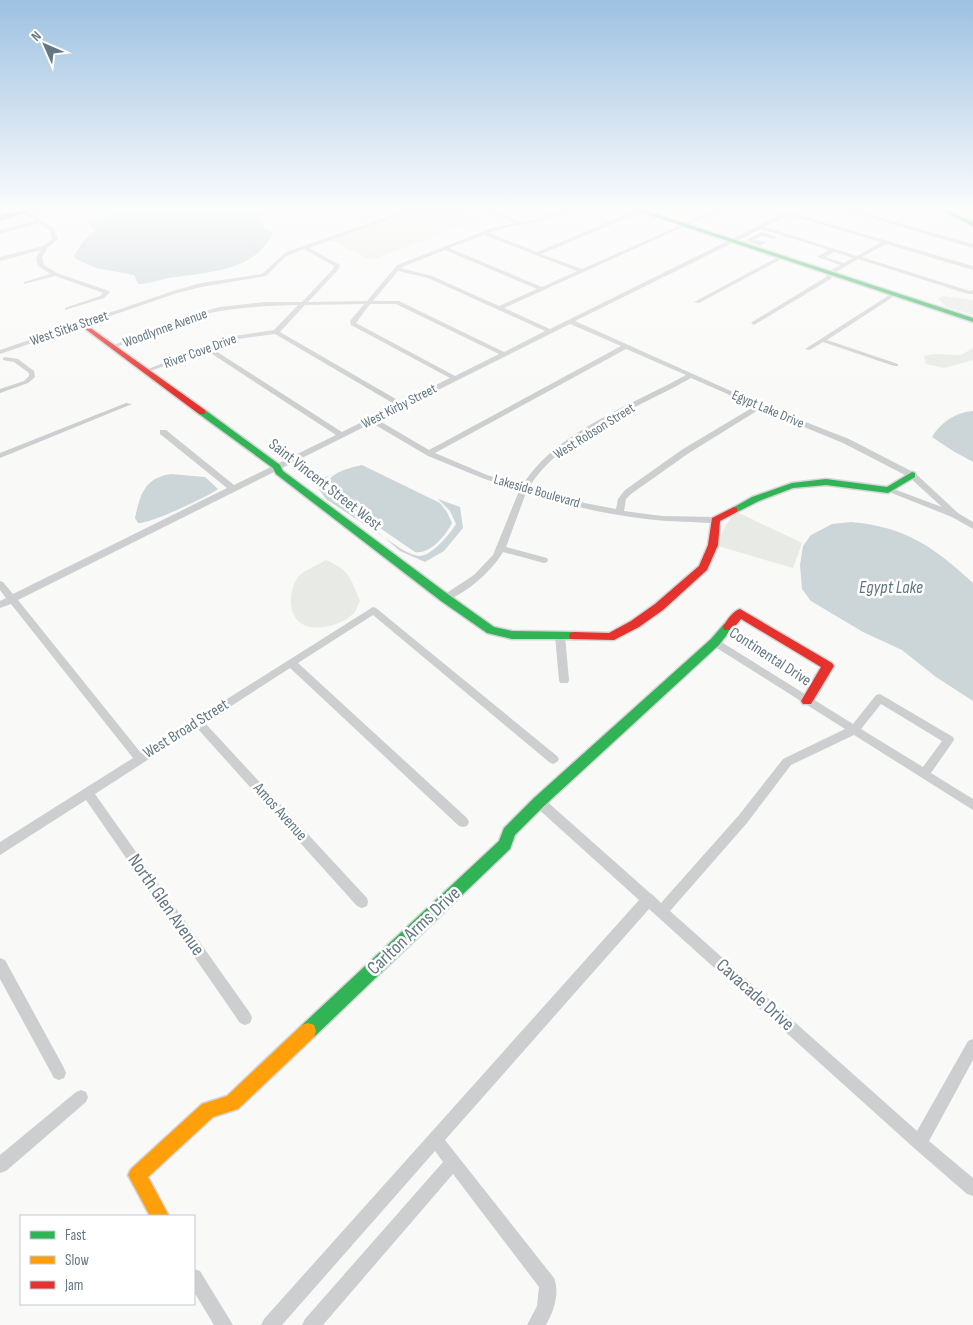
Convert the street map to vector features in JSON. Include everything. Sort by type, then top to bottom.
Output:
[{"type":"street","points":[[48,270],[107,292],[102,297],[68,309]]},
{"type":"street","name":"West Sitka Street","points":[[0,352],[187,288],[264,275],[269,270]]},
{"type":"street","points":[[335,270],[276,332],[401,405]]},
{"type":"street","points":[[395,270],[353,320],[353,324],[454,378]]},
{"type":"street","points":[[400,270],[430,277],[550,331]]},
{"type":"street","points":[[496,270],[542,289]]},
{"type":"street","name":"West Kirby Street","points":[[0,604],[674,270]]},
{"type":"street","points":[[697,302],[758,270]]},
{"type":"street","points":[[820,270],[973,320]]},
{"type":"street","points":[[754,323],[829,278],[830,273],[836,270]]},
{"type":"street","points":[[897,270],[971,292]]},
{"type":"street","points":[[500,308],[581,271]]},
{"type":"street","points":[[26,283],[56,274]]},
{"type":"street","points":[[808,349],[894,294]]},
{"type":"street","name":"Woodlynne Avenue","points":[[114,346],[211,311],[265,304],[367,303],[403,304],[504,354]]},
{"type":"street","name":"Egypt Lake Drive","points":[[570,321],[760,406],[846,441],[912,475],[955,515]]},
{"type":"street","name":"Saint Vincent Street West","points":[[82,324],[277,467],[279,472],[491,630],[512,635],[610,637],[623,632],[637,623],[703,568],[708,560],[716,532],[715,520]]},
{"type":"street","name":"River Cove Drive","points":[[146,370],[236,336],[276,332]]},
{"type":"street","points":[[822,340],[856,353],[876,357],[896,366]]},
{"type":"street","points":[[430,453],[626,346]]},
{"type":"street","points":[[206,347],[342,435]]},
{"type":"street","points":[[0,391],[26,382],[32,377],[32,372],[16,360],[4,359]]},
{"type":"street","name":"West Robson Street","points":[[446,598],[478,577],[501,550],[524,490],[535,472],[572,442],[608,420],[691,375]]},
{"type":"street","points":[[0,456],[128,404]]},
{"type":"street","points":[[620,512],[622,499],[628,492],[686,451],[760,406]]},
{"type":"street","name":"Lakeside Boulevard","points":[[372,420],[430,453],[460,467],[524,490],[620,512],[656,518],[715,520]]},
{"type":"street","points":[[163,432],[233,489]]},
{"type":"street","points":[[715,520],[756,497],[797,484],[835,481],[888,490],[912,475]]},
{"type":"street","name":"Egypt Lake Drive","points":[[888,490],[955,515],[973,526]]},
{"type":"street","points":[[501,550],[544,560]]},
{"type":"street","points":[[0,584],[140,759]]},
{"type":"street","name":"West Broad Street","points":[[0,849],[373,610],[553,759]]},
{"type":"street","name":"Continental Drive","points":[[807,701],[828,666],[740,613],[715,642],[807,701],[973,805]]},
{"type":"street","points":[[560,636],[564,680]]},
{"type":"street","name":"Carlton Arms Drive","points":[[159,1215],[137,1175],[208,1110],[232,1103],[504,845],[509,832],[539,802],[715,642]]},
{"type":"street","points":[[291,663],[463,822]]},
{"type":"street","points":[[662,911],[743,818],[787,762],[854,730],[880,698],[948,740],[924,774]]},
{"type":"street","name":"Amos Avenue","points":[[198,722],[362,902]]},
{"type":"street","name":"North Glen Avenue","points":[[88,793],[245,1018]]},
{"type":"street","name":"Cavacade Drive","points":[[539,802],[919,1143],[973,1188]]},
{"type":"street","points":[[270,1325],[649,899]]},
{"type":"street","points":[[0,965],[59,1073]]},
{"type":"street","points":[[919,1143],[973,1046]]},
{"type":"street","points":[[0,1165],[82,1097]]},
{"type":"street","points":[[435,1138],[548,1284],[549,1297],[542,1316],[536,1325]]},
{"type":"street","points":[[311,1325],[454,1162]]},
{"type":"street","points":[[195,1279],[224,1325]]},
{"type":"shaded area","points":[[943,296],[973,300],[973,315],[947,307],[938,299]]},
{"type":"shaded area","points":[[973,348],[973,360],[944,368],[926,364],[924,356],[933,354],[961,355]]},
{"type":"shaded area","points":[[737,512],[802,543],[793,568],[718,546],[725,527]]},
{"type":"shaded area","points":[[326,560],[345,571],[360,601],[354,613],[334,625],[313,627],[303,625],[296,619],[292,610],[291,594],[299,576]]},
{"type":"water","points":[[106,270],[222,270],[138,284],[134,275]]},
{"type":"water","points":[[973,411],[973,462],[932,437],[949,419],[961,413]]},
{"type":"water","points":[[362,465],[440,503],[452,523],[437,543],[426,550],[415,552],[361,515],[327,486],[336,474]]},
{"type":"water","points":[[171,474],[205,477],[218,489],[166,515],[138,523],[135,518],[141,495],[145,489],[155,479]]},
{"type":"water","points":[[328,476],[324,480],[323,486],[381,535],[326,499],[314,482]]},
{"type":"water","points":[[438,499],[460,507],[463,528],[444,551],[425,562],[400,551],[388,541],[411,554],[419,556],[435,549],[456,524],[450,511]]},
{"type":"water","name":"Egypt Lake","points":[[851,522],[888,529],[918,541],[932,549],[973,583],[973,701],[936,677],[902,650],[863,632],[811,601],[802,589],[800,565],[803,546],[811,535],[832,524]]},
{"type":"traffic: fast","points":[[820,270],[973,320]]},
{"type":"traffic: fast","points":[[202,412],[277,467],[279,472],[445,598],[491,630],[512,635],[574,636]]},
{"type":"traffic: fast","points":[[734,510],[774,491],[792,486],[826,482],[888,490],[912,475]]},
{"type":"traffic: fast","points":[[308,1031],[505,845],[509,832],[539,802],[715,642],[728,627]]},
{"type":"traffic: slow","points":[[159,1215],[137,1175],[208,1110],[232,1103],[308,1031]]},
{"type":"traffic: jam","points":[[82,324],[202,412]]},
{"type":"traffic: jam","points":[[574,636],[610,637],[635,624],[659,607],[703,568],[713,545],[715,520],[734,510]]},
{"type":"traffic: jam","points":[[728,627],[740,613],[828,666],[807,701]]}]
